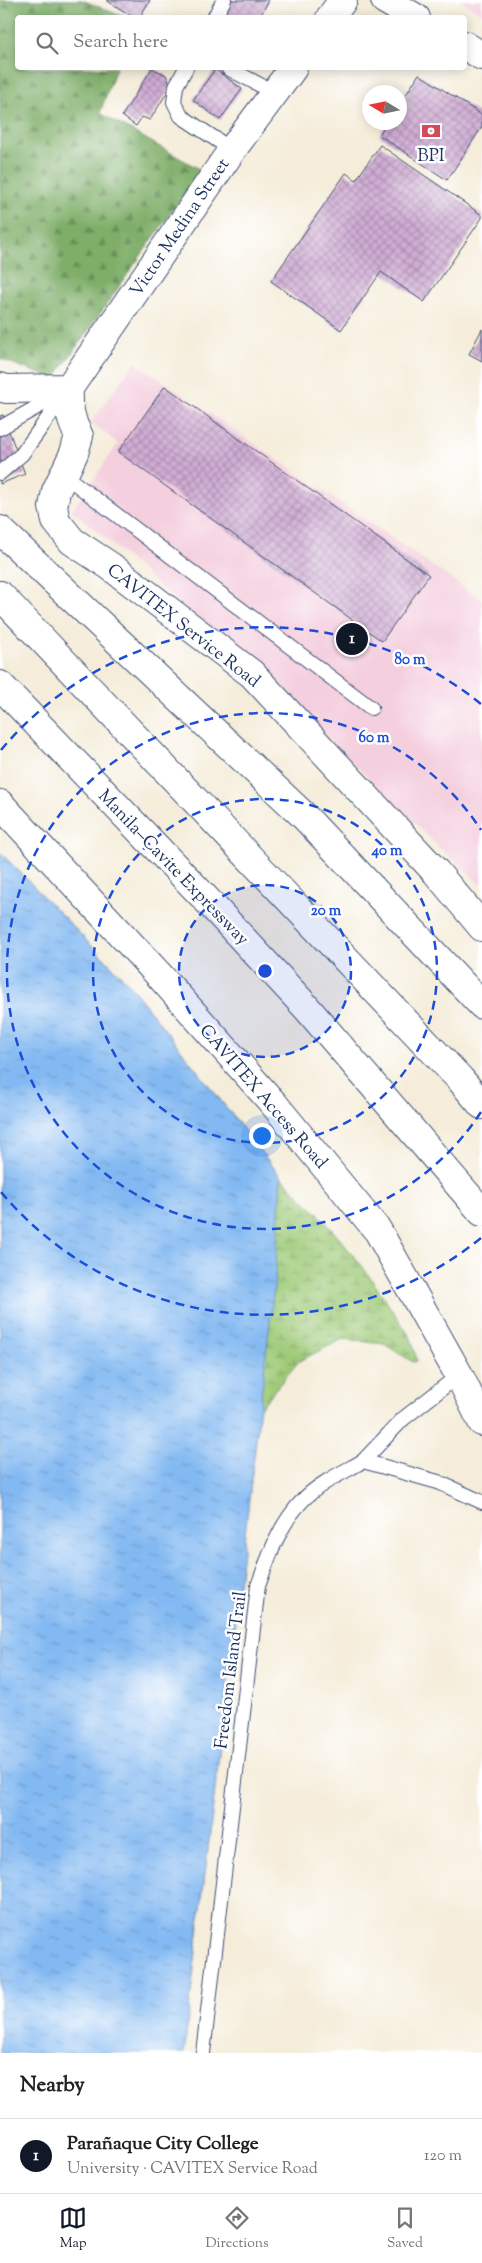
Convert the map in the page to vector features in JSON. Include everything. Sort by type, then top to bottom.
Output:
[{"type":"main road","points":[[332,15],[343,0]]},
{"type":"main road","points":[[386,0],[411,15]]},
{"type":"main road","name":"Victor Medina Street","points":[[69,388],[232,150],[292,70]]},
{"type":"main road","points":[[0,386],[6,390],[69,388]]},
{"type":"main road","name":"CAVITEX Service Road","points":[[69,388],[68,408],[79,436],[56,491],[53,507],[56,521],[72,541],[110,566],[252,674],[436,872],[482,927]]},
{"type":"main road","points":[[0,530],[302,814],[482,1004]]},
{"type":"main road","points":[[0,595],[453,1071],[482,1105]]},
{"type":"main road","name":"Manila–Cavite Expressway","points":[[0,685],[205,898],[306,1007],[482,1212]]},
{"type":"main road","name":"CAVITEX Access Road","points":[[0,804],[160,976],[260,1088],[378,1231],[460,1375],[482,1422]]},
{"type":"lane","points":[[216,15],[224,0]]},
{"type":"lane","points":[[185,70],[176,86],[174,102],[181,116],[232,150]]},
{"type":"lane","points":[[232,70],[275,92]]},
{"type":"lane","points":[[0,428],[69,388]]},
{"type":"lane","points":[[0,472],[22,454],[69,388]]},
{"type":"lane","points":[[64,475],[371,708]]},
{"type":"lane","name":"Freedom Island Trail","points":[[203,2053],[258,1586],[273,1543],[301,1502],[326,1482],[363,1461],[403,1419],[460,1375]]},
{"type":"lane","points":[[363,1461],[438,1482],[482,1502]]},
{"type":"shaded area","points":[[460,0],[482,0],[482,14]]},
{"type":"shaded area","points":[[135,362],[482,600],[482,886],[439,847],[267,679],[72,510],[118,444],[91,422]]},
{"type":"green space","points":[[0,0],[82,0],[119,15],[15,15],[15,70],[115,70],[100,113],[201,170],[54,379],[0,359]]},
{"type":"green space","points":[[0,852],[128,983],[281,1177],[323,1219],[363,1267],[411,1338],[417,1361],[413,1362],[384,1344],[343,1339],[299,1361],[259,1409],[184,2053]]},
{"type":"water","points":[[0,852],[128,983],[281,1177],[275,1279],[184,2053],[0,2053]]},
{"type":"building","points":[[106,0],[150,0],[141,15],[130,15]]},
{"type":"building","points":[[231,0],[269,0],[261,15],[223,15]]},
{"type":"building","points":[[151,70],[156,70],[166,75],[171,86],[150,120],[142,117],[136,126],[122,116]]},
{"type":"building","points":[[214,70],[242,89],[220,120],[193,100]]},
{"type":"building","name":"BPI","points":[[419,74],[482,115],[482,127],[447,180],[379,135],[382,130],[407,130],[407,93]]},
{"type":"building","points":[[380,145],[482,215],[482,218],[424,302],[381,272],[341,330],[271,281],[346,173],[356,180]]},
{"type":"building","points":[[482,329],[482,361],[469,354]]},
{"type":"building","points":[[165,386],[429,575],[382,641],[118,452]]},
{"type":"building","points":[[3,415],[25,474],[0,484],[0,416]]},
{"type":"place","name":"BPI","points":[[431,131]]},
{"type":"place","name":"Parañaque City College","points":[[352,639]]}]
